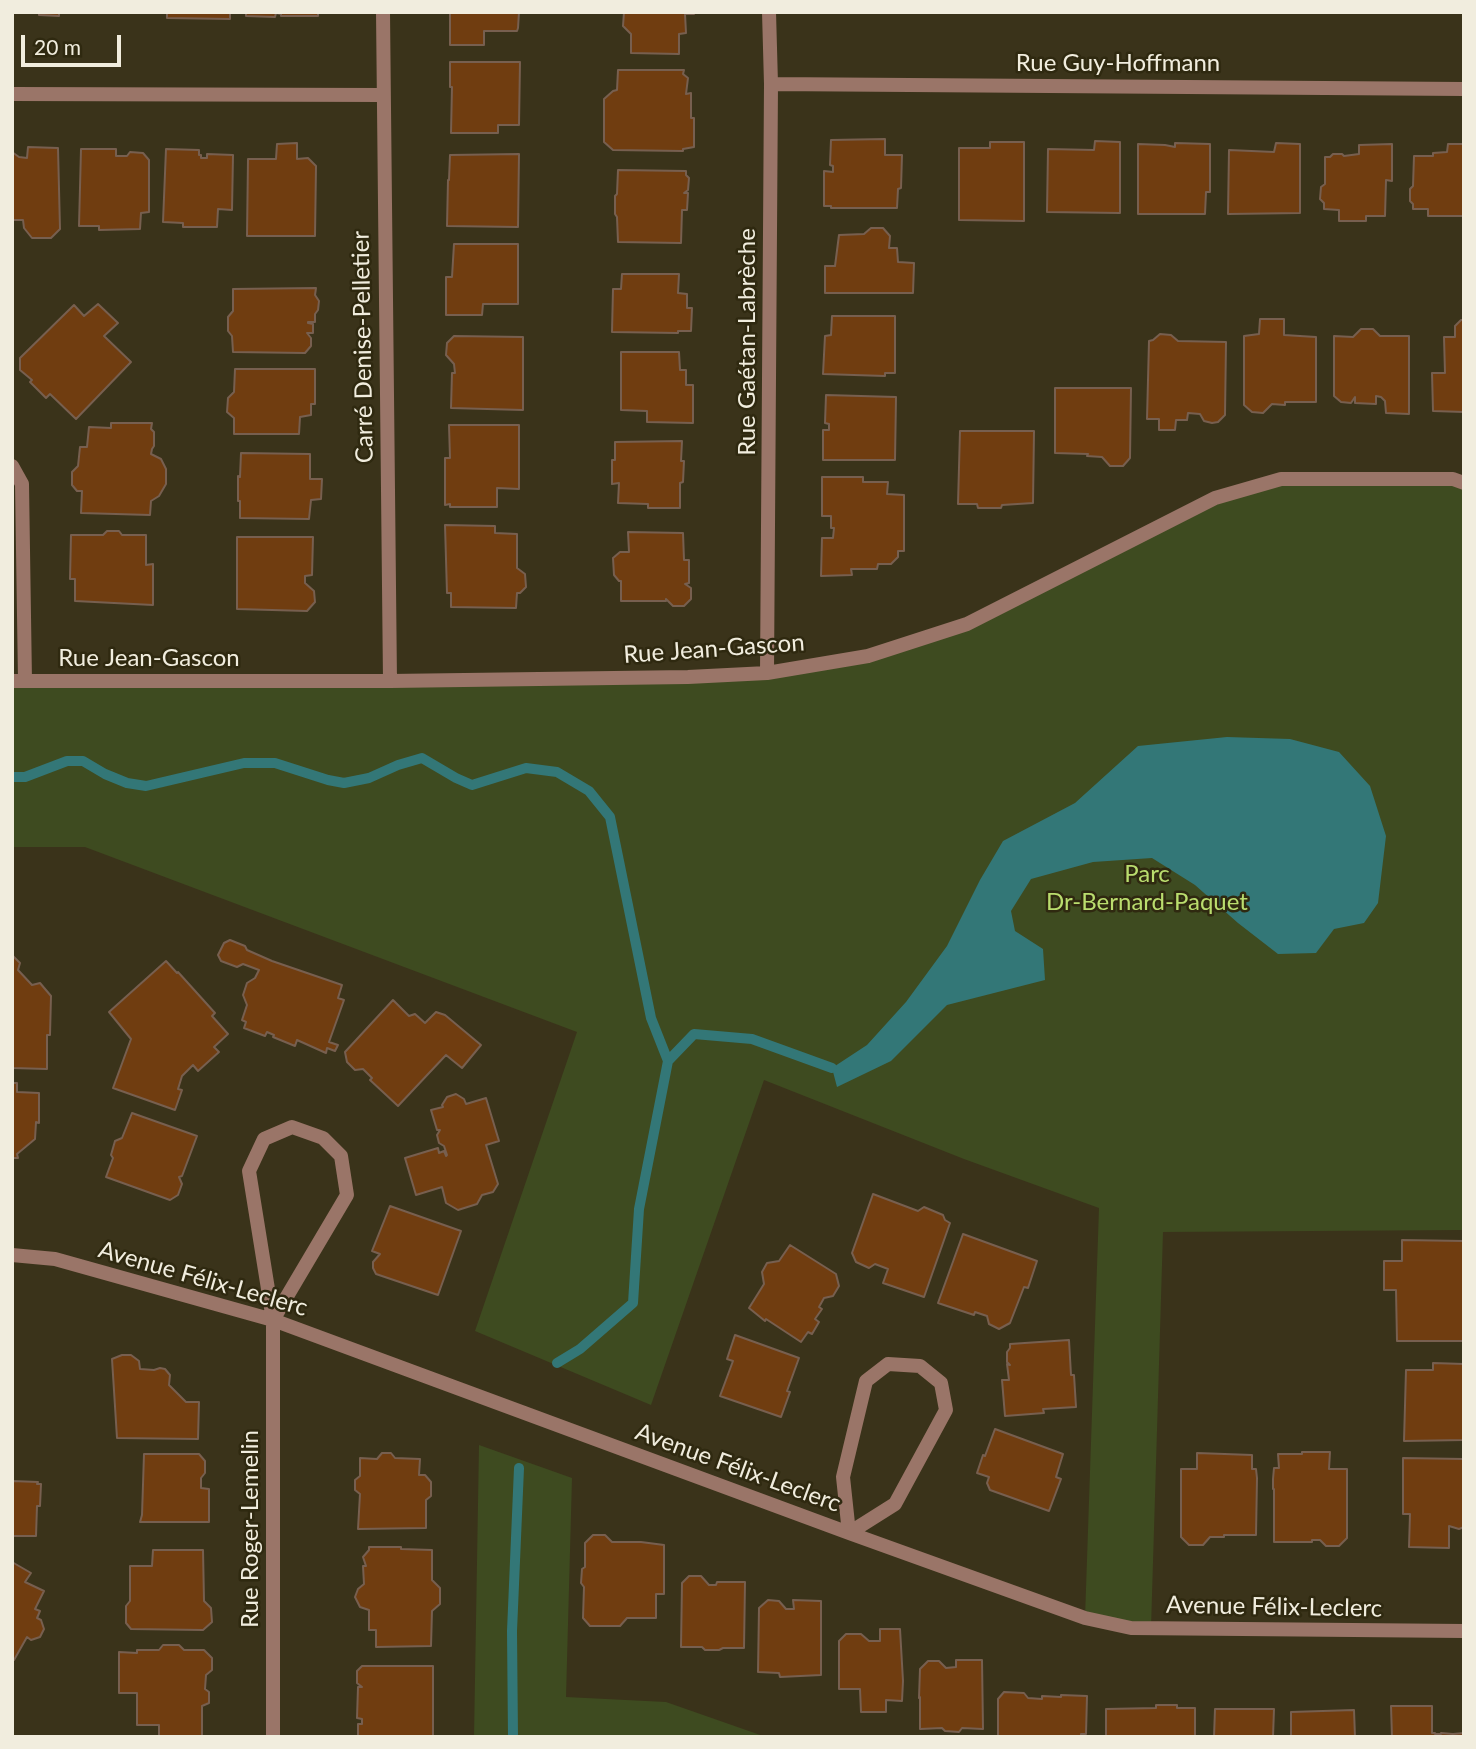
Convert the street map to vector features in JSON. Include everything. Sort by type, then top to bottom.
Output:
[{"type":"street","name":"Carré Denise-Pelletier","points":[[383,12],[390,681]]},
{"type":"street","name":"Rue Gaétan-Labrèche","points":[[767,673],[771,83],[769,12]]},
{"type":"street","name":"Rue Guy-Hoffmann","points":[[771,83],[1464,89]]},
{"type":"street","points":[[12,94],[383,95]]},
{"type":"street","points":[[12,466],[22,484],[18,681]]},
{"type":"street","name":"Rue Jean-Gascon","points":[[18,681],[390,681],[688,677],[767,673],[868,656],[967,624],[1216,498],[1281,479],[1453,479],[1464,483]]},
{"type":"street","name":"Rue Roger-Lemelin","points":[[273,1320],[347,1195],[341,1156],[323,1138],[292,1127],[264,1139],[249,1171],[273,1320],[273,1737]]},
{"type":"street","name":"Avenue Félix-Leclerc","points":[[12,1255],[55,1259],[273,1320],[1085,1618],[1131,1628],[1464,1632]]},
{"type":"street","points":[[888,1364],[920,1366],[941,1383],[946,1410],[895,1504],[849,1533],[843,1477],[866,1381],[888,1364]]},
{"type":"green space","name":"Parc Dr-Bernard-Paquet","points":[[1281,479],[1464,483],[1464,1230],[1163,1232],[1151,1628],[1085,1618],[1099,1208],[964,1159],[764,1080],[651,1405],[475,1331],[577,1032],[85,847],[12,847],[12,678],[688,677],[868,656],[967,624],[1215,498]]},
{"type":"green space","points":[[479,1445],[572,1478],[566,1697],[666,1702],[766,1737],[474,1737]]},
{"type":"water","points":[[1227,737],[1290,739],[1339,752],[1370,786],[1386,836],[1378,903],[1364,923],[1334,929],[1316,953],[1278,954],[1195,885],[1152,858],[1093,862],[1031,879],[1011,911],[1015,931],[1043,949],[1045,980],[947,1005],[891,1061],[837,1087],[832,1068],[867,1045],[906,1002],[947,946],[1003,841],[1075,803],[1138,746]]},
{"type":"building","points":[[39,12],[59,12],[59,16],[39,15]]},
{"type":"building","points":[[167,12],[230,12],[230,19],[167,18]]},
{"type":"building","points":[[246,12],[318,12],[318,16],[281,16],[276,13],[275,17],[246,16]]},
{"type":"building","points":[[450,12],[519,12],[517,31],[484,31],[484,45],[450,45]]},
{"type":"building","points":[[624,12],[694,14],[685,14],[686,33],[679,34],[679,54],[631,53],[631,34],[623,26]]},
{"type":"building","points":[[450,62],[520,62],[519,125],[498,125],[498,133],[451,133]]},
{"type":"building","points":[[618,70],[684,70],[683,74],[688,78],[686,94],[691,93],[694,147],[683,151],[613,150],[604,142],[604,99],[617,90]]},
{"type":"building","points":[[885,139],[885,155],[902,155],[901,188],[898,189],[897,208],[824,206],[824,171],[833,172],[833,166],[830,165],[831,140]]},
{"type":"building","points":[[1095,141],[1120,142],[1120,213],[1047,212],[1048,149],[1094,150]]},
{"type":"building","points":[[990,142],[1024,142],[1024,221],[959,220],[959,148],[990,148]]},
{"type":"building","points":[[297,143],[297,159],[308,158],[316,166],[315,236],[247,236],[248,159],[276,159],[277,144]]},
{"type":"building","points":[[1175,143],[1210,144],[1210,192],[1206,192],[1205,214],[1138,214],[1138,144],[1175,147]]},
{"type":"building","points":[[1276,143],[1300,144],[1300,213],[1228,214],[1229,150],[1274,152]]},
{"type":"building","points":[[1392,144],[1392,181],[1386,180],[1385,216],[1366,216],[1366,221],[1339,221],[1339,210],[1324,209],[1324,203],[1320,199],[1321,187],[1325,184],[1325,157],[1333,154],[1359,154],[1359,145]]},
{"type":"building","points":[[1448,144],[1464,144],[1464,216],[1428,216],[1428,209],[1413,209],[1410,201],[1414,156],[1433,156],[1433,153],[1447,152]]},
{"type":"building","points":[[28,147],[58,148],[60,229],[51,238],[32,238],[24,228],[23,220],[12,220],[12,152],[27,158]]},
{"type":"building","points":[[81,149],[116,149],[116,156],[127,156],[130,152],[143,153],[149,160],[149,212],[141,213],[140,229],[99,230],[99,226],[79,226]]},
{"type":"building","points":[[166,149],[199,150],[201,158],[207,158],[207,154],[233,155],[232,210],[218,209],[217,227],[183,227],[183,223],[163,222]]},
{"type":"building","points":[[519,154],[518,227],[447,226],[450,155]]},
{"type":"building","points":[[618,170],[686,171],[689,178],[688,190],[684,193],[688,193],[687,210],[682,210],[681,243],[618,242],[615,196]]},
{"type":"building","points":[[871,228],[883,228],[890,236],[889,248],[897,248],[898,262],[914,263],[913,293],[825,293],[825,266],[835,266],[839,235],[864,234]]},
{"type":"building","points":[[454,244],[518,244],[518,304],[483,304],[482,315],[446,315],[446,277],[452,277]]},
{"type":"building","points":[[622,274],[679,274],[678,293],[687,294],[687,308],[692,308],[691,331],[612,332],[613,289],[621,289]]},
{"type":"building","points":[[316,288],[318,310],[315,322],[308,322],[313,324],[313,333],[307,333],[311,338],[311,346],[305,353],[233,352],[228,317],[233,311],[233,289]]},
{"type":"building","points":[[98,304],[118,323],[104,336],[131,362],[76,419],[50,394],[46,398],[30,382],[32,380],[20,370],[20,358],[74,305],[84,316]]},
{"type":"building","points":[[832,316],[895,316],[895,373],[885,373],[885,376],[823,374],[825,336],[831,335]]},
{"type":"building","points":[[1260,319],[1284,319],[1284,335],[1316,337],[1316,402],[1272,404],[1263,413],[1252,412],[1244,405],[1244,336],[1259,334]]},
{"type":"building","points":[[1464,320],[1464,412],[1433,411],[1432,373],[1445,373],[1444,337],[1455,337],[1455,326]]},
{"type":"building","points":[[1361,329],[1373,329],[1380,336],[1409,336],[1409,414],[1386,413],[1385,401],[1381,397],[1376,396],[1376,404],[1355,403],[1355,397],[1351,403],[1341,402],[1334,396],[1334,336],[1353,337]]},
{"type":"building","points":[[1160,334],[1171,335],[1178,341],[1226,342],[1225,415],[1218,422],[1204,421],[1200,414],[1188,413],[1187,420],[1176,420],[1175,430],[1159,430],[1159,419],[1147,419],[1149,341]]},
{"type":"building","points":[[454,336],[523,337],[523,410],[451,408],[452,373],[455,373],[454,364],[446,355],[447,343]]},
{"type":"building","points":[[621,352],[679,352],[680,370],[686,370],[686,385],[693,385],[693,423],[647,422],[647,411],[621,410]]},
{"type":"building","points":[[235,369],[315,369],[315,404],[311,404],[311,415],[300,417],[299,434],[234,434],[234,418],[227,412],[228,398],[234,392]]},
{"type":"building","points":[[1055,388],[1131,388],[1130,458],[1123,466],[1110,466],[1102,457],[1087,456],[1088,454],[1055,453]]},
{"type":"building","points":[[826,395],[896,397],[895,460],[823,460],[823,430],[829,430],[829,424],[825,423]]},
{"type":"building","points":[[111,423],[152,423],[154,446],[151,454],[161,459],[166,469],[166,484],[159,496],[151,501],[150,515],[81,513],[82,491],[77,491],[72,485],[72,472],[78,466],[80,447],[87,447],[89,427],[111,428]]},
{"type":"building","points":[[449,425],[519,425],[519,489],[497,488],[497,507],[445,505],[445,458],[450,458]]},
{"type":"building","points":[[960,431],[1034,431],[1033,503],[1002,505],[1001,508],[978,508],[977,504],[958,504]]},
{"type":"building","points":[[682,441],[681,461],[684,461],[683,482],[680,483],[680,508],[648,508],[648,504],[618,503],[619,483],[612,484],[615,442]]},
{"type":"building","points":[[241,453],[310,454],[310,479],[322,479],[321,499],[311,500],[309,519],[240,518],[238,476],[240,477]]},
{"type":"building","points":[[822,477],[863,477],[863,482],[888,482],[887,494],[904,495],[904,551],[898,551],[898,557],[891,564],[878,564],[877,569],[851,569],[852,575],[821,576],[822,538],[833,538],[834,528],[831,528],[831,516],[822,516]]},
{"type":"building","points":[[445,525],[495,526],[495,533],[517,534],[517,568],[525,574],[526,587],[517,593],[516,608],[451,607],[451,593],[447,593]]},
{"type":"building","points":[[107,531],[119,531],[122,535],[146,535],[146,565],[153,564],[153,605],[75,601],[75,579],[70,579],[71,535],[103,535]]},
{"type":"building","points":[[628,532],[683,533],[684,560],[689,560],[689,583],[685,584],[691,588],[691,599],[684,606],[673,606],[666,599],[621,601],[621,581],[614,575],[613,558],[620,552],[629,552]]},
{"type":"building","points":[[237,537],[313,537],[312,575],[305,576],[305,583],[314,591],[315,602],[307,611],[237,609]]},
{"type":"building","points":[[230,940],[272,961],[342,985],[338,998],[344,1000],[329,1042],[338,1045],[335,1051],[327,1048],[326,1053],[297,1040],[295,1046],[267,1032],[265,1036],[244,1028],[246,1022],[242,1020],[247,1005],[243,995],[247,983],[255,978],[259,970],[243,964],[237,967],[221,961],[218,955],[224,943]]},
{"type":"building","points":[[12,955],[20,963],[18,970],[32,985],[40,983],[51,996],[47,1069],[12,1068]]},
{"type":"building","points":[[166,961],[215,1013],[212,1016],[228,1034],[214,1047],[219,1052],[198,1071],[193,1065],[182,1076],[178,1089],[182,1090],[175,1110],[113,1088],[131,1039],[109,1012]]},
{"type":"building","points":[[393,1000],[409,1016],[415,1014],[425,1023],[436,1012],[445,1015],[481,1045],[462,1068],[446,1055],[398,1106],[370,1080],[372,1078],[363,1069],[355,1070],[347,1062],[345,1052]]},
{"type":"building","points":[[12,1083],[17,1083],[17,1092],[39,1093],[39,1123],[36,1122],[35,1139],[17,1154],[18,1158],[12,1158]]},
{"type":"building","points":[[456,1094],[464,1099],[466,1104],[486,1098],[499,1141],[486,1145],[498,1184],[493,1192],[482,1195],[477,1204],[458,1210],[446,1203],[442,1187],[416,1195],[405,1158],[438,1148],[439,1153],[444,1151],[447,1155],[444,1146],[439,1143],[437,1135],[440,1130],[437,1130],[431,1110],[443,1107],[447,1097]]},
{"type":"building","points":[[132,1113],[197,1136],[182,1176],[179,1177],[182,1184],[178,1195],[170,1200],[106,1177],[113,1158],[111,1155],[115,1141],[122,1138]]},
{"type":"building","points":[[873,1194],[918,1211],[924,1207],[943,1215],[950,1223],[924,1297],[883,1283],[888,1269],[875,1264],[869,1268],[856,1262],[852,1253]]},
{"type":"building","points":[[390,1206],[461,1231],[438,1295],[376,1274],[373,1262],[380,1254],[372,1251]]},
{"type":"building","points":[[963,1234],[1037,1261],[1028,1288],[1024,1287],[1010,1323],[999,1329],[989,1324],[987,1316],[975,1312],[974,1315],[938,1303]]},
{"type":"building","points":[[1402,1240],[1464,1241],[1464,1341],[1397,1341],[1396,1290],[1384,1290],[1384,1261],[1402,1261]]},
{"type":"building","points":[[790,1245],[836,1274],[839,1286],[833,1296],[824,1298],[819,1307],[822,1309],[815,1319],[819,1322],[812,1334],[808,1332],[801,1342],[766,1319],[765,1321],[749,1308],[764,1284],[762,1272],[767,1263],[779,1261]]},
{"type":"building","points":[[735,1335],[799,1358],[781,1417],[720,1396],[733,1361],[727,1359]]},
{"type":"building","points":[[1069,1340],[1076,1407],[1043,1409],[1044,1413],[1005,1416],[1002,1380],[1009,1380],[1007,1352],[1010,1344]]},
{"type":"building","points":[[131,1355],[139,1361],[140,1369],[165,1369],[170,1375],[169,1385],[186,1402],[199,1402],[198,1439],[117,1438],[112,1359]]},
{"type":"building","points":[[1433,1363],[1464,1364],[1464,1440],[1404,1441],[1406,1370],[1433,1370]]},
{"type":"building","points":[[995,1429],[1063,1454],[1056,1477],[1061,1479],[1049,1511],[990,1490],[987,1483],[989,1477],[977,1473]]},
{"type":"building","points":[[1330,1452],[1329,1469],[1347,1469],[1347,1538],[1339,1546],[1326,1546],[1320,1540],[1274,1542],[1273,1479],[1274,1468],[1279,1468],[1278,1454]]},
{"type":"building","points":[[382,1453],[391,1453],[395,1458],[420,1459],[419,1475],[425,1475],[431,1482],[431,1496],[426,1500],[426,1528],[358,1529],[360,1494],[355,1490],[355,1480],[360,1476],[360,1458],[377,1459]]},
{"type":"building","points":[[1197,1453],[1252,1455],[1252,1469],[1256,1469],[1257,1478],[1256,1535],[1210,1537],[1203,1545],[1189,1545],[1181,1537],[1181,1469],[1197,1469]]},
{"type":"building","points":[[144,1454],[199,1454],[205,1461],[201,1488],[209,1489],[209,1522],[140,1522]]},
{"type":"building","points":[[1403,1458],[1464,1459],[1464,1527],[1459,1529],[1449,1526],[1449,1548],[1409,1547],[1410,1514],[1403,1514]]},
{"type":"building","points":[[12,1481],[41,1484],[36,1536],[12,1536]]},
{"type":"building","points":[[593,1535],[605,1535],[612,1542],[664,1545],[664,1594],[656,1594],[656,1618],[627,1618],[620,1626],[590,1626],[583,1618],[584,1587],[581,1583],[582,1569],[585,1567],[585,1543]]},
{"type":"building","points":[[369,1547],[432,1550],[432,1580],[440,1588],[440,1604],[432,1611],[431,1646],[376,1647],[376,1630],[369,1630],[369,1610],[360,1607],[355,1597],[364,1584],[363,1566],[366,1566],[363,1557]]},
{"type":"building","points":[[153,1550],[203,1550],[204,1601],[211,1608],[212,1622],[203,1630],[131,1629],[126,1623],[126,1606],[130,1601],[130,1566],[152,1566]]},
{"type":"building","points":[[12,1562],[31,1573],[25,1582],[44,1591],[35,1609],[40,1611],[37,1618],[41,1620],[44,1629],[40,1637],[31,1640],[27,1637],[14,1660],[12,1660]]},
{"type":"building","points":[[689,1576],[701,1576],[709,1585],[716,1585],[717,1582],[745,1582],[744,1648],[705,1650],[702,1647],[681,1647],[682,1583]]},
{"type":"building","points":[[768,1600],[779,1601],[786,1609],[794,1609],[793,1600],[821,1601],[821,1675],[780,1677],[779,1673],[758,1672],[759,1608]]},
{"type":"building","points":[[880,1629],[900,1629],[902,1701],[886,1700],[886,1712],[861,1712],[860,1689],[839,1689],[839,1641],[846,1634],[861,1634],[869,1641],[880,1641]]},
{"type":"building","points":[[163,1645],[179,1645],[184,1650],[204,1650],[212,1658],[212,1670],[206,1675],[205,1689],[209,1692],[209,1703],[202,1706],[202,1737],[159,1737],[159,1725],[137,1725],[137,1693],[119,1693],[119,1652],[159,1650]]},
{"type":"building","points":[[956,1660],[982,1660],[983,1729],[962,1728],[959,1732],[945,1731],[942,1728],[920,1729],[920,1669],[928,1661],[939,1661],[946,1668],[956,1667]]},
{"type":"building","points":[[362,1666],[433,1666],[433,1737],[358,1737],[358,1724],[362,1724],[362,1719],[357,1718],[358,1687],[362,1687],[357,1683],[357,1671]]},
{"type":"building","points":[[1004,1692],[1024,1693],[1028,1698],[1042,1699],[1042,1696],[1087,1696],[1086,1734],[1081,1734],[1081,1737],[998,1737],[998,1699]]},
{"type":"building","points":[[1156,1705],[1195,1708],[1195,1737],[1106,1737],[1106,1709],[1156,1708]]},
{"type":"building","points":[[1391,1706],[1432,1706],[1432,1733],[1464,1733],[1464,1737],[1392,1737]]},
{"type":"building","points":[[1215,1709],[1274,1709],[1273,1737],[1214,1737]]},
{"type":"building","points":[[1354,1710],[1355,1737],[1291,1737],[1291,1712]]},
{"type":"waterway","points":[[12,777],[25,777],[67,761],[83,761],[127,783],[146,786],[244,763],[275,763],[344,783],[369,778],[422,758],[472,785],[526,768],[557,772],[589,791],[610,817],[651,1018],[668,1061]]},
{"type":"waterway","points":[[557,1363],[580,1349],[633,1303],[639,1209],[668,1061],[694,1034],[752,1039],[832,1068]]},
{"type":"waterway","points":[[513,1737],[512,1631],[519,1468]]}]
